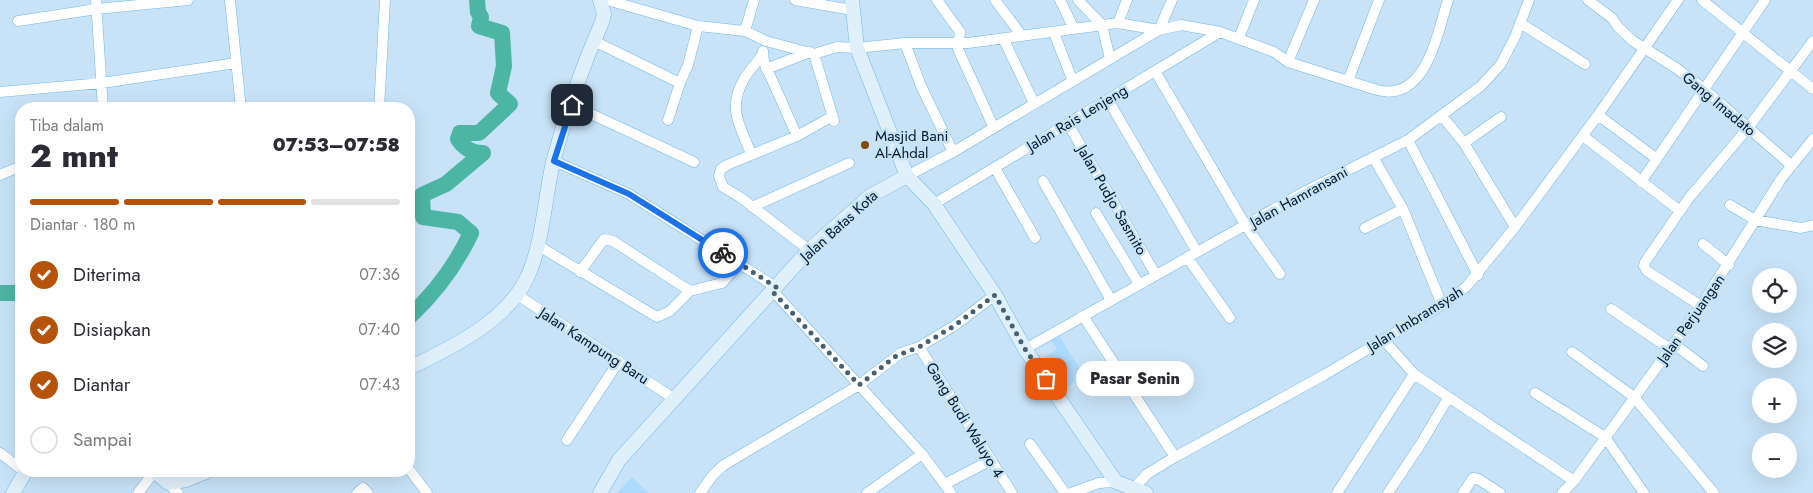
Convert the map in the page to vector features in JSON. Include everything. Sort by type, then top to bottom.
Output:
[{"type":"street","points":[[18,20],[96,5],[188,0]]},
{"type":"street","points":[[230,0],[240,102]]},
{"type":"street","points":[[379,102],[385,0]]},
{"type":"street","points":[[415,365],[451,348],[475,332],[513,299],[526,281],[537,245],[554,161],[582,69],[604,14],[600,0]]},
{"type":"street","points":[[607,0],[698,26],[745,31],[766,42],[812,53]]},
{"type":"street","points":[[745,31],[754,0]]},
{"type":"street","points":[[795,0],[852,5],[857,48],[907,176],[934,204],[995,295],[1025,349],[1116,482]]},
{"type":"street","points":[[937,0],[960,32],[958,48],[993,126]]},
{"type":"street","points":[[995,0],[1022,36]]},
{"type":"street","points":[[1060,0],[1074,29]]},
{"type":"street","points":[[1078,0],[1100,23],[1110,59]]},
{"type":"street","points":[[1118,22],[1127,0]]},
{"type":"street","points":[[766,69],[812,53],[837,47],[857,48],[904,43],[960,42],[1054,33],[1100,23],[1118,22],[1158,30],[1172,0]]},
{"type":"street","points":[[1239,38],[1254,0]]},
{"type":"street","points":[[1288,62],[1314,0]]},
{"type":"street","points":[[1348,81],[1379,0]]},
{"type":"street","name":"Jalan Batas Kota","points":[[600,493],[619,460],[673,398],[809,250],[870,196],[953,152],[993,126],[1158,30],[1181,25],[1220,32],[1239,38],[1274,52],[1288,62],[1389,93],[1412,85],[1431,52],[1448,0]]},
{"type":"street","name":"Jalan Hamransani","points":[[1025,349],[1302,193],[1408,140],[1480,86],[1501,64],[1515,38],[1529,0]]},
{"type":"street","name":"Gang Imadato","points":[[1588,0],[1612,18],[1618,27],[1634,41],[1644,46],[1704,89],[1791,165]]},
{"type":"street","name":"Jalan Imbramsyah","points":[[1140,490],[1148,474],[1175,457],[1324,375],[1442,305],[1466,287],[1478,275],[1598,116],[1644,46],[1678,0]]},
{"type":"street","points":[[1702,0],[1813,89]]},
{"type":"street","points":[[1641,182],[1742,31],[1765,0]]},
{"type":"street","points":[[96,5],[103,102]]},
{"type":"street","points":[[1520,23],[1585,64]]},
{"type":"street","points":[[668,120],[688,65],[698,26]]},
{"type":"street","name":"Jalan Rais Lenjeng","points":[[934,204],[1220,32]]},
{"type":"street","points":[[1054,33],[1072,79]]},
{"type":"street","points":[[1003,38],[1034,103]]},
{"type":"street","points":[[594,40],[680,83]]},
{"type":"street","points":[[1701,306],[1648,271],[1644,266],[1645,262],[1680,211],[1748,128],[1813,41]]},
{"type":"street","points":[[751,154],[735,112],[734,102],[745,77],[763,53],[766,42]]},
{"type":"street","points":[[904,43],[953,152]]},
{"type":"street","points":[[763,53],[766,69],[797,136]]},
{"type":"street","points":[[809,250],[723,187],[719,176],[721,169],[728,165],[834,119],[812,53]]},
{"type":"street","points":[[0,92],[102,82],[236,63]]},
{"type":"street","points":[[1155,71],[1246,226],[1280,274]]},
{"type":"street","points":[[1108,100],[1197,252]]},
{"type":"street","points":[[572,105],[694,162]]},
{"type":"street","points":[[1442,116],[1464,143],[1515,227]]},
{"type":"street","points":[[1598,116],[1657,159]]},
{"type":"street","points":[[1464,143],[1501,117]]},
{"type":"street","name":"Jalan Pudjo Sasmito","points":[[1068,124],[1156,275]]},
{"type":"street","points":[[1583,136],[1680,211]]},
{"type":"street","points":[[1408,140],[1478,275]]},
{"type":"street","name":"Jalan Perjuangan","points":[[1562,493],[1574,481],[1672,347],[1729,265],[1755,220],[1791,165],[1813,140]]},
{"type":"street","points":[[1373,157],[1403,209],[1442,305]]},
{"type":"street","points":[[554,161],[629,194],[740,263],[774,289],[922,454],[951,493]]},
{"type":"street","points":[[752,207],[849,163]]},
{"type":"street","points":[[995,168],[1035,238]]},
{"type":"street","points":[[0,175],[15,169]]},
{"type":"street","points":[[1043,181],[1111,300]]},
{"type":"street","points":[[1730,205],[1755,220],[1801,228],[1813,225]]},
{"type":"street","points":[[1365,228],[1403,209]]},
{"type":"street","points":[[1096,212],[1139,284]]},
{"type":"street","points":[[580,272],[604,239],[613,241],[690,291]]},
{"type":"street","points":[[1703,244],[1729,265]]},
{"type":"street","points":[[537,245],[657,317],[670,311],[690,291],[722,284],[740,263]]},
{"type":"street","points":[[1187,257],[1230,318]]},
{"type":"street","name":"Jalan Kampung Baru","points":[[516,294],[673,398]]},
{"type":"street","points":[[700,493],[712,475],[724,465],[859,385],[896,356],[919,347],[954,326],[995,295]]},
{"type":"street","points":[[1611,309],[1703,366]]},
{"type":"street","points":[[1083,316],[1175,457]]},
{"type":"street","points":[[1383,339],[1414,374],[1574,481]]},
{"type":"street","name":"Gang Budi Waluyo 4","points":[[919,347],[1012,493]]},
{"type":"street","points":[[1572,352],[1634,397],[1714,493]]},
{"type":"street","points":[[567,440],[619,361]]},
{"type":"street","points":[[1337,493],[1414,374]]},
{"type":"street","points":[[1535,393],[1605,437],[1644,493]]},
{"type":"street","points":[[1388,493],[1422,442],[1448,398]]},
{"type":"street","points":[[1030,444],[1066,493]]},
{"type":"street","points":[[0,453],[15,464]]},
{"type":"street","points":[[867,493],[922,454]]},
{"type":"street","points":[[945,484],[991,460]]},
{"type":"street","points":[[13,493],[21,477]]},
{"type":"street","points":[[138,493],[150,477]]},
{"type":"street","points":[[160,477],[178,493]]},
{"type":"street","points":[[168,483],[193,477]]},
{"type":"street","points":[[415,477],[427,493]]},
{"type":"street","points":[[1463,493],[1473,478],[1478,479],[1500,493]]},
{"type":"street","points":[[1071,493],[1099,483],[1116,482],[1140,490]]},
{"type":"street","points":[[357,493],[363,488],[368,493]]},
{"type":"shaded area","points":[[1058,334],[1084,375],[1060,392],[1038,362],[1057,349],[1050,339]]},
{"type":"shaded area","points":[[632,477],[648,493],[617,493]]},
{"type":"waterway","points":[[415,311],[444,278],[459,256],[471,233],[458,222],[423,217],[422,195],[446,184],[483,153],[471,151],[465,147],[458,139],[460,133],[479,133],[510,104],[498,93],[504,66],[502,33],[479,26],[481,17],[478,12],[477,0]]},
{"type":"waterway","points":[[0,293],[15,293]]},
{"type":"way so far","points":[[723,253],[776,287],[772,291],[859,385],[896,356],[906,350],[919,347],[954,326],[995,295],[1025,349],[1046,379]]},
{"type":"place","name":"Masjid Bani Al-Ahdal","points":[[865,145]]},
{"type":"place","name":"Pasar Senin","points":[[1046,379]]},
{"type":"route","points":[[572,105],[554,161],[629,194],[723,253]]}]
